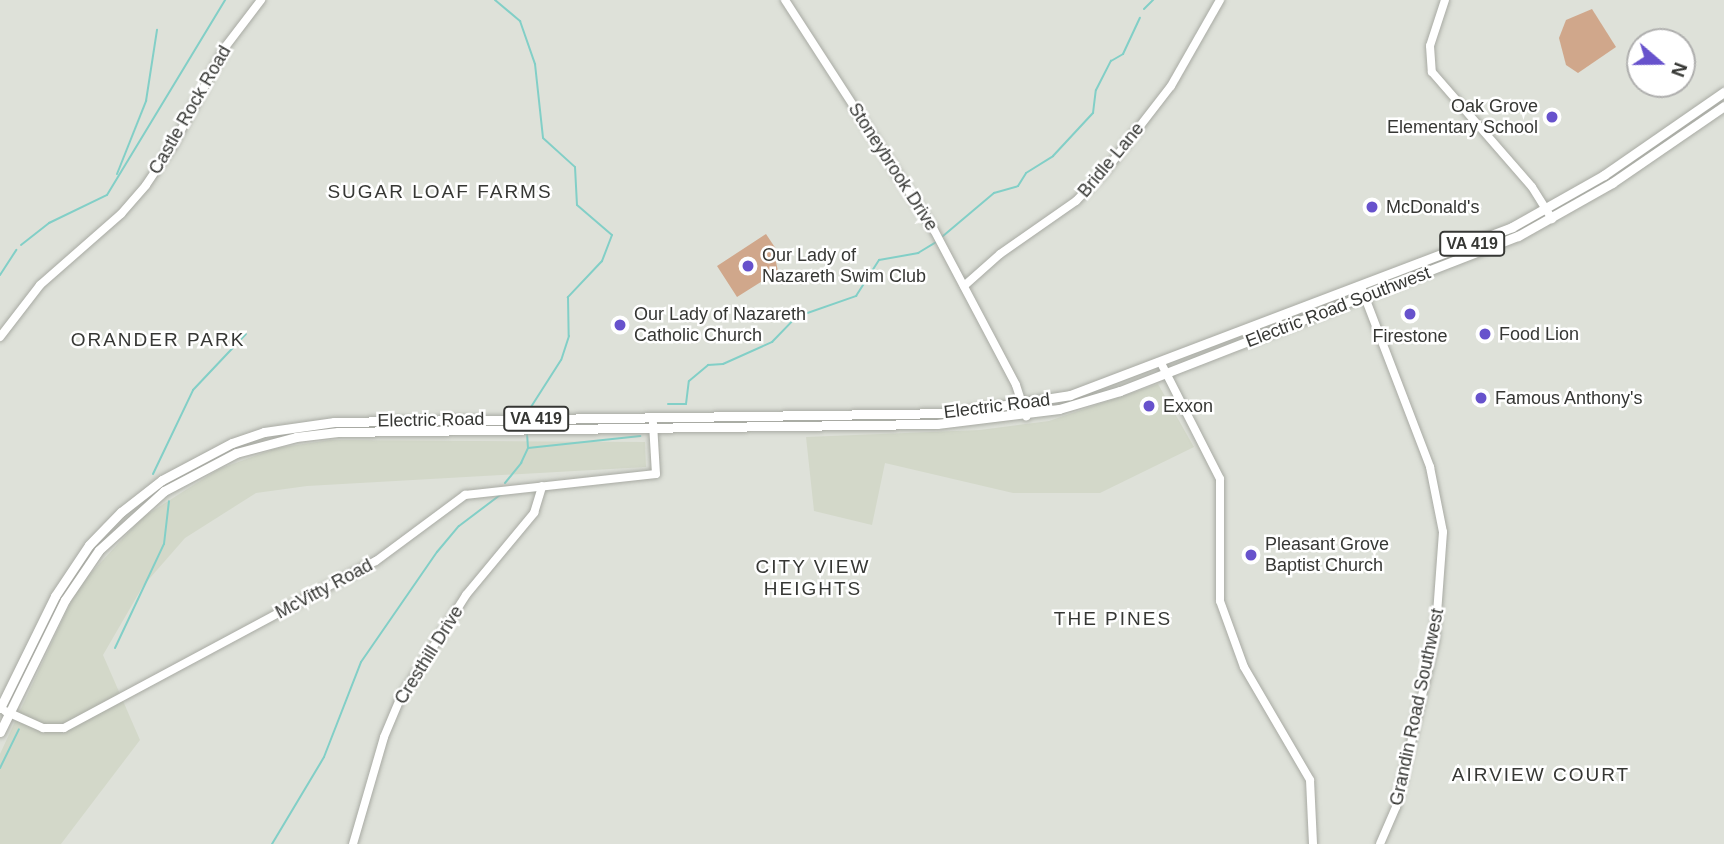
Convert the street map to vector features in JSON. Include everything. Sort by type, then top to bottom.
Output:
[{"type":"main road","name":"Electric Road Southwest","points":[[1196,350],[1363,292],[1546,209],[1724,92]]},
{"type":"main road","name":"Electric Road Southwest","points":[[1165,373],[1552,219],[1724,106]]},
{"type":"main road","name":"Electric Road","points":[[1025,411],[1102,386],[1196,350]]},
{"type":"main road","name":"Electric Road","points":[[0,708],[55,596],[89,545],[136,499],[211,452],[264,432],[334,422],[937,424],[1025,411],[1120,391],[1165,373]]},
{"type":"main road","name":"Electric Road","points":[[0,733],[65,600],[99,550],[146,504],[216,461],[268,443],[338,432],[653,422]]},
{"type":"street","name":"Castle Rock Road","points":[[0,337],[51,274],[121,214],[146,185],[173,145],[226,46],[261,0]]},
{"type":"street","name":"Stoneybrook Drive","points":[[785,0],[934,230],[1025,411]]},
{"type":"street","name":"Bridle Lane","points":[[964,286],[1000,254],[1076,201],[1106,170],[1171,86],[1220,0]]},
{"type":"street","points":[[1445,0],[1430,46],[1432,72],[1552,219]]},
{"type":"street","name":"Grandin Road Southwest","points":[[1363,292],[1430,467],[1443,532],[1435,644],[1396,807],[1380,844]]},
{"type":"street","points":[[1161,363],[1220,479],[1217,565],[1220,601],[1241,660],[1310,780],[1313,844]]},
{"type":"street","name":"McVitty Road","points":[[0,708],[43,728],[64,728],[376,561],[462,496],[486,489],[656,474],[653,422]]},
{"type":"street","name":"Cresthill Drive","points":[[353,844],[384,737],[400,699],[466,595],[534,513],[542,486]]},
{"type":"shaded area","points":[[1592,9],[1616,47],[1578,73],[1566,65],[1559,38],[1566,20]]},
{"type":"shaded area","name":"Our Lady of Nazareth Swim Club","points":[[766,234],[782,258],[776,262],[778,271],[737,297],[717,266]]},
{"type":"shaded area","points":[[1158,384],[1194,447],[1100,493],[1013,493],[885,463],[872,525],[814,511],[806,437],[980,430],[1049,421]]},
{"type":"shaded area","points":[[330,440],[645,442],[646,467],[307,486],[256,493],[185,538],[143,586],[103,655],[140,740],[61,844],[0,844],[0,754],[72,599],[89,575],[143,517],[219,469],[277,448]]},
{"type":"waterway","points":[[21,245],[49,223],[107,195],[225,0]]},
{"type":"waterway","points":[[495,0],[520,21],[535,64],[543,138],[575,167],[577,205],[612,235],[602,261],[568,297],[569,336],[561,360],[529,410]]},
{"type":"waterway","points":[[1144,9],[1153,0]]},
{"type":"waterway","points":[[943,236],[994,193],[1018,186],[1026,173],[1053,156],[1093,113],[1096,90],[1111,61],[1123,54],[1140,18]]},
{"type":"waterway","points":[[117,174],[146,101],[157,30]]},
{"type":"waterway","points":[[668,404],[686,404],[689,381],[708,365],[723,364],[772,342],[796,317],[856,296],[879,260],[918,253],[936,242]]},
{"type":"waterway","points":[[0,275],[16,250]]},
{"type":"waterway","points":[[153,474],[193,390],[246,334]]},
{"type":"waterway","points":[[505,483],[521,463],[528,448],[527,435]]},
{"type":"waterway","points":[[528,448],[640,436]]},
{"type":"waterway","points":[[272,844],[324,757],[361,662],[437,552],[459,526],[500,495]]},
{"type":"waterway","points":[[115,648],[164,544],[169,501]]},
{"type":"waterway","points":[[0,768],[19,729]]},
{"type":"place","name":"Oak Grove Elementary School","points":[[1552,117]]},
{"type":"place","name":"McDonald's","points":[[1372,207]]},
{"type":"place","name":"Our Lady of Nazareth Swim Club","points":[[748,266]]},
{"type":"place","name":"Firestone","points":[[1410,314]]},
{"type":"place","name":"Our Lady of Nazareth Catholic Church","points":[[620,325]]},
{"type":"place","name":"Food Lion","points":[[1485,334]]},
{"type":"place","name":"Famous Anthony's","points":[[1481,398]]},
{"type":"place","name":"Exxon","points":[[1149,406]]},
{"type":"place","name":"Pleasant Grove Baptist Church","points":[[1251,555]]},
{"type":"district","name":"SUGAR LOAF FARMS","points":[[440,192]]},
{"type":"district","name":"ORANDER PARK","points":[[158,340]]},
{"type":"district","name":"CITY VIEW HEIGHTS","points":[[813,578]]},
{"type":"district","name":"THE PINES","points":[[1113,619]]},
{"type":"district","name":"AIRVIEW COURT","points":[[1541,775]]}]
